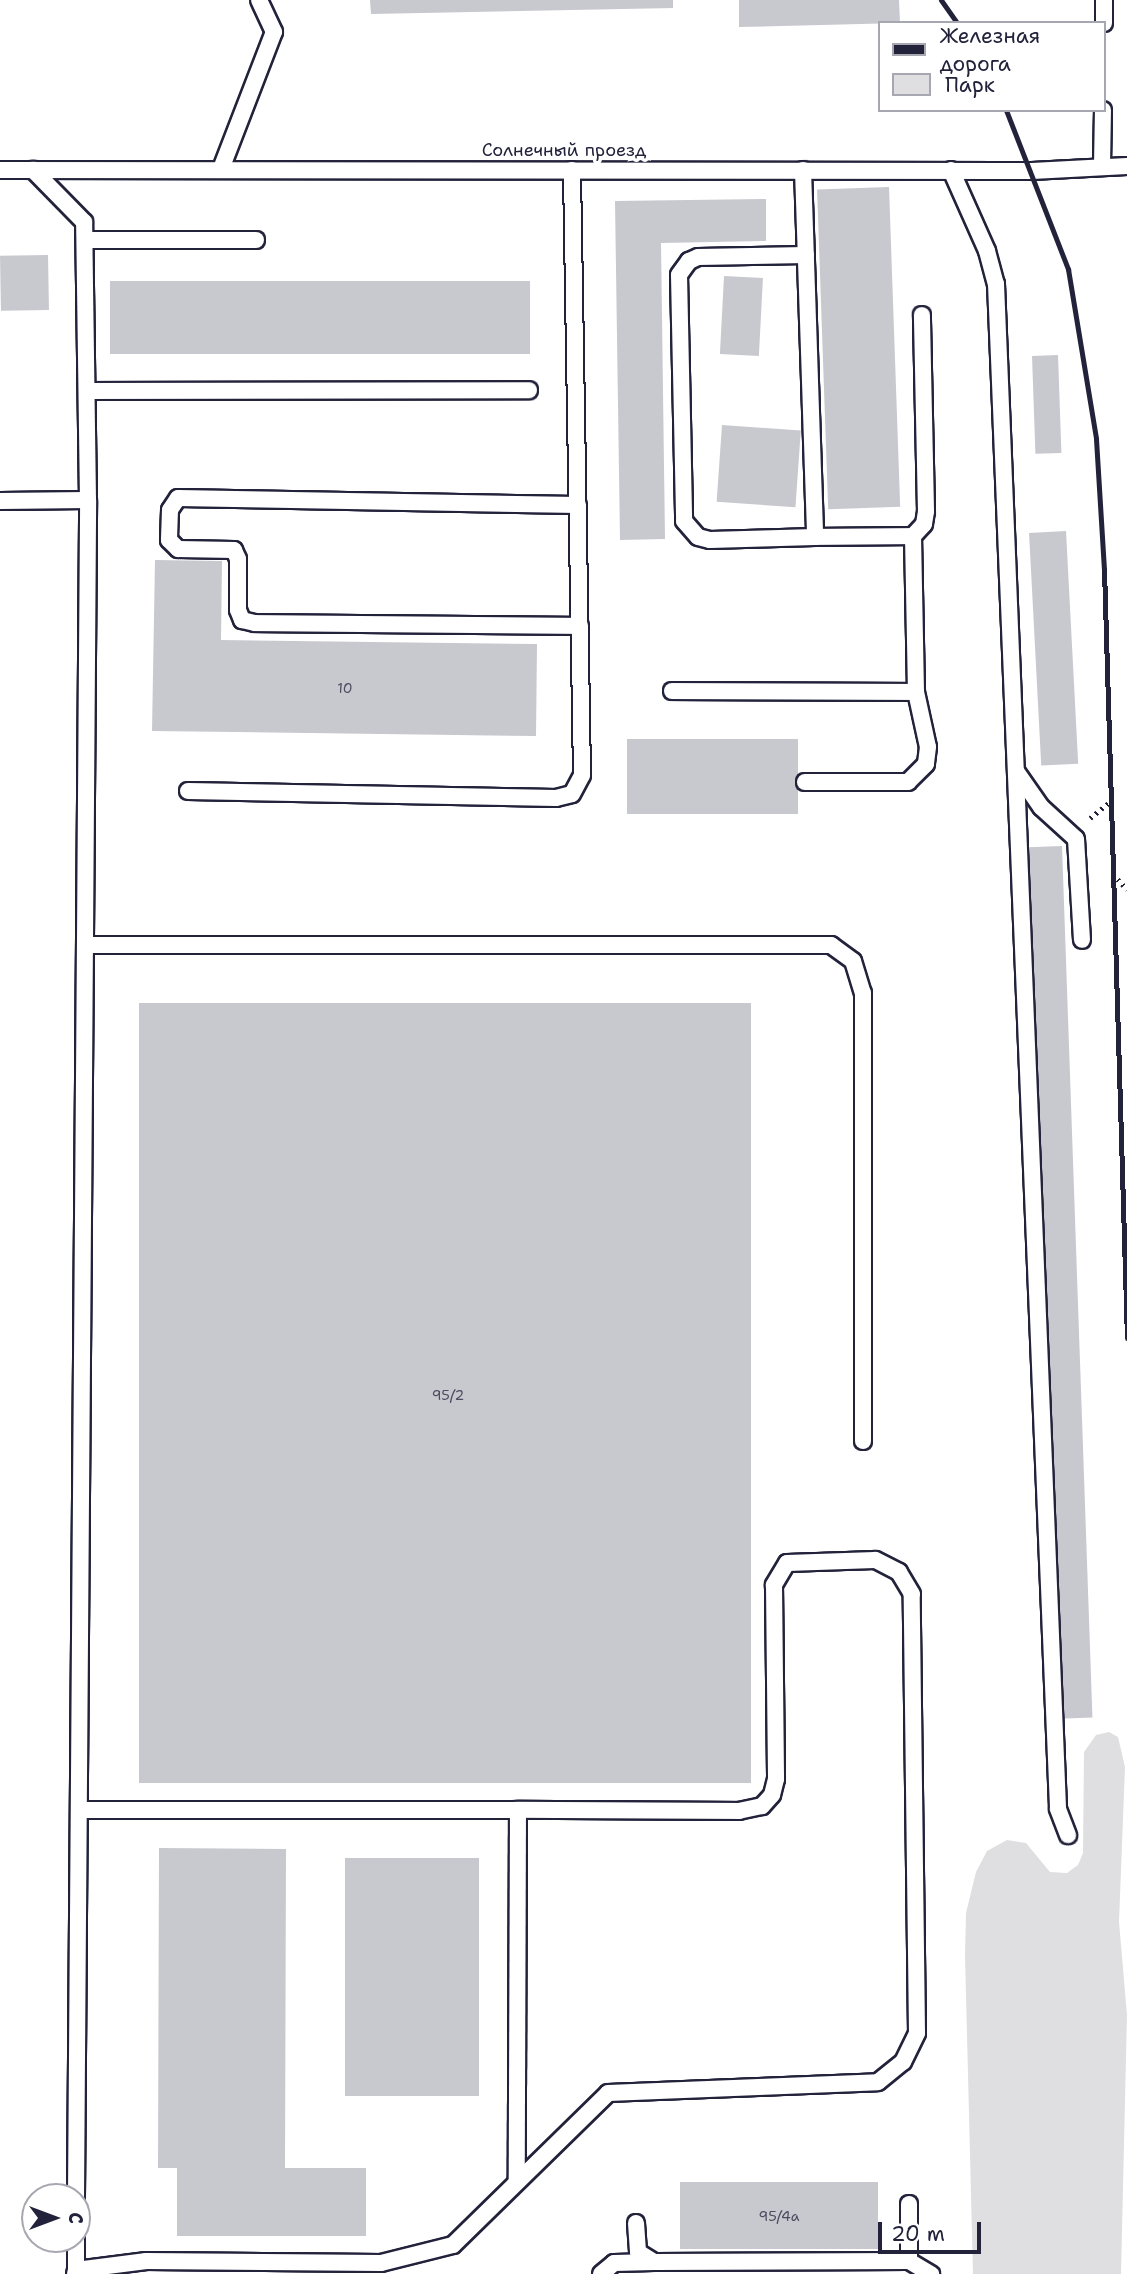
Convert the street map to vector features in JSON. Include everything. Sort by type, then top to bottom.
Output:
[{"type":"lane","points":[[220,169],[274,32],[259,0]]},
{"type":"lane","points":[[1104,0],[1104,21]]},
{"type":"lane","points":[[1102,166],[1103,112]]},
{"type":"lane","name":"Солнечный проезд","points":[[0,170],[951,170],[1127,166]]},
{"type":"lane","points":[[33,170],[84,222],[85,240],[88,500],[76,2183]]},
{"type":"lane","points":[[188,791],[556,797],[572,794],[582,775],[572,170]]},
{"type":"lane","points":[[803,170],[815,537]]},
{"type":"lane","points":[[951,170],[987,251],[996,284],[1058,1809],[1068,1835]]},
{"type":"lane","points":[[85,240],[256,240]]},
{"type":"lane","points":[[806,255],[698,257],[689,261],[679,275],[684,521],[698,537],[710,540],[913,536]]},
{"type":"lane","points":[[805,782],[908,782],[918,776],[928,747],[916,692],[913,536],[924,524],[926,511],[922,314]]},
{"type":"lane","points":[[88,391],[529,390]]},
{"type":"lane","points":[[578,505],[178,498],[170,510],[169,540],[178,549],[234,551],[238,559],[238,610],[242,620],[255,623],[580,626]]},
{"type":"lane","points":[[0,501],[88,500]]},
{"type":"lane","points":[[672,691],[916,692]]},
{"type":"lane","points":[[1016,771],[1041,807],[1076,839],[1082,940]]},
{"type":"lane","points":[[85,945],[831,945],[853,961],[863,993],[863,1440]]},
{"type":"lane","points":[[76,2253],[75,2272],[146,2261],[382,2263],[453,2245],[608,2093],[878,2082],[903,2062],[917,2033],[912,1594],[899,1572],[875,1560],[787,1563],[774,1585],[776,1779],[772,1795],[762,1806],[739,1811],[79,1810]]},
{"type":"lane","points":[[517,2181],[518,1810]]},
{"type":"lane","points":[[909,2204],[909,2261]]},
{"type":"lane","points":[[636,2223],[638,2252],[654,2262]]},
{"type":"lane","points":[[601,2274],[614,2263],[909,2261],[922,2264],[931,2274]]},
{"type":"path","points":[[1113,874],[1127,889]]},
{"type":"green space","points":[[1109,1732],[1118,1737],[1125,1767],[1119,1922],[1127,2015],[1121,2274],[973,2274],[965,1955],[966,1913],[976,1872],[987,1851],[1007,1840],[1026,1843],[1050,1872],[1067,1873],[1078,1865],[1083,1853],[1084,1752],[1096,1735]]},
{"type":"building","points":[[370,0],[673,0],[673,8],[371,14]]},
{"type":"building","points":[[739,0],[899,0],[900,21],[739,27]]},
{"type":"building","points":[[889,187],[900,507],[828,509],[817,190]]},
{"type":"building","points":[[766,199],[766,241],[661,243],[665,539],[620,540],[615,201]]},
{"type":"building","points":[[48,255],[49,310],[1,311],[0,256]]},
{"type":"building","points":[[724,276],[763,278],[759,356],[720,354]]},
{"type":"building","points":[[110,281],[530,281],[530,354],[110,354]]},
{"type":"building","points":[[1058,355],[1061,453],[1035,454],[1032,356]]},
{"type":"building","points":[[722,425],[801,431],[795,507],[717,502]]},
{"type":"building","points":[[1066,531],[1078,764],[1041,766],[1029,533]]},
{"type":"building","points":[[155,560],[222,561],[221,640],[537,644],[536,736],[152,731]]},
{"type":"building","points":[[627,739],[798,739],[798,814],[627,814]]},
{"type":"building","points":[[1062,846],[1092,1717],[1058,1719],[1028,847]]},
{"type":"building","points":[[139,1003],[751,1003],[751,1783],[139,1783]]},
{"type":"building","points":[[159,1848],[286,1849],[285,2168],[366,2168],[366,2236],[177,2236],[177,2168],[158,2168]]},
{"type":"building","points":[[345,1858],[479,1858],[479,2096],[345,2096]]},
{"type":"building","points":[[680,2182],[878,2182],[878,2249],[680,2249]]},
{"type":"railway","points":[[941,0],[956,21]]},
{"type":"railway","points":[[1007,112],[1068,269],[1096,439],[1104,569],[1127,1338]]}]
